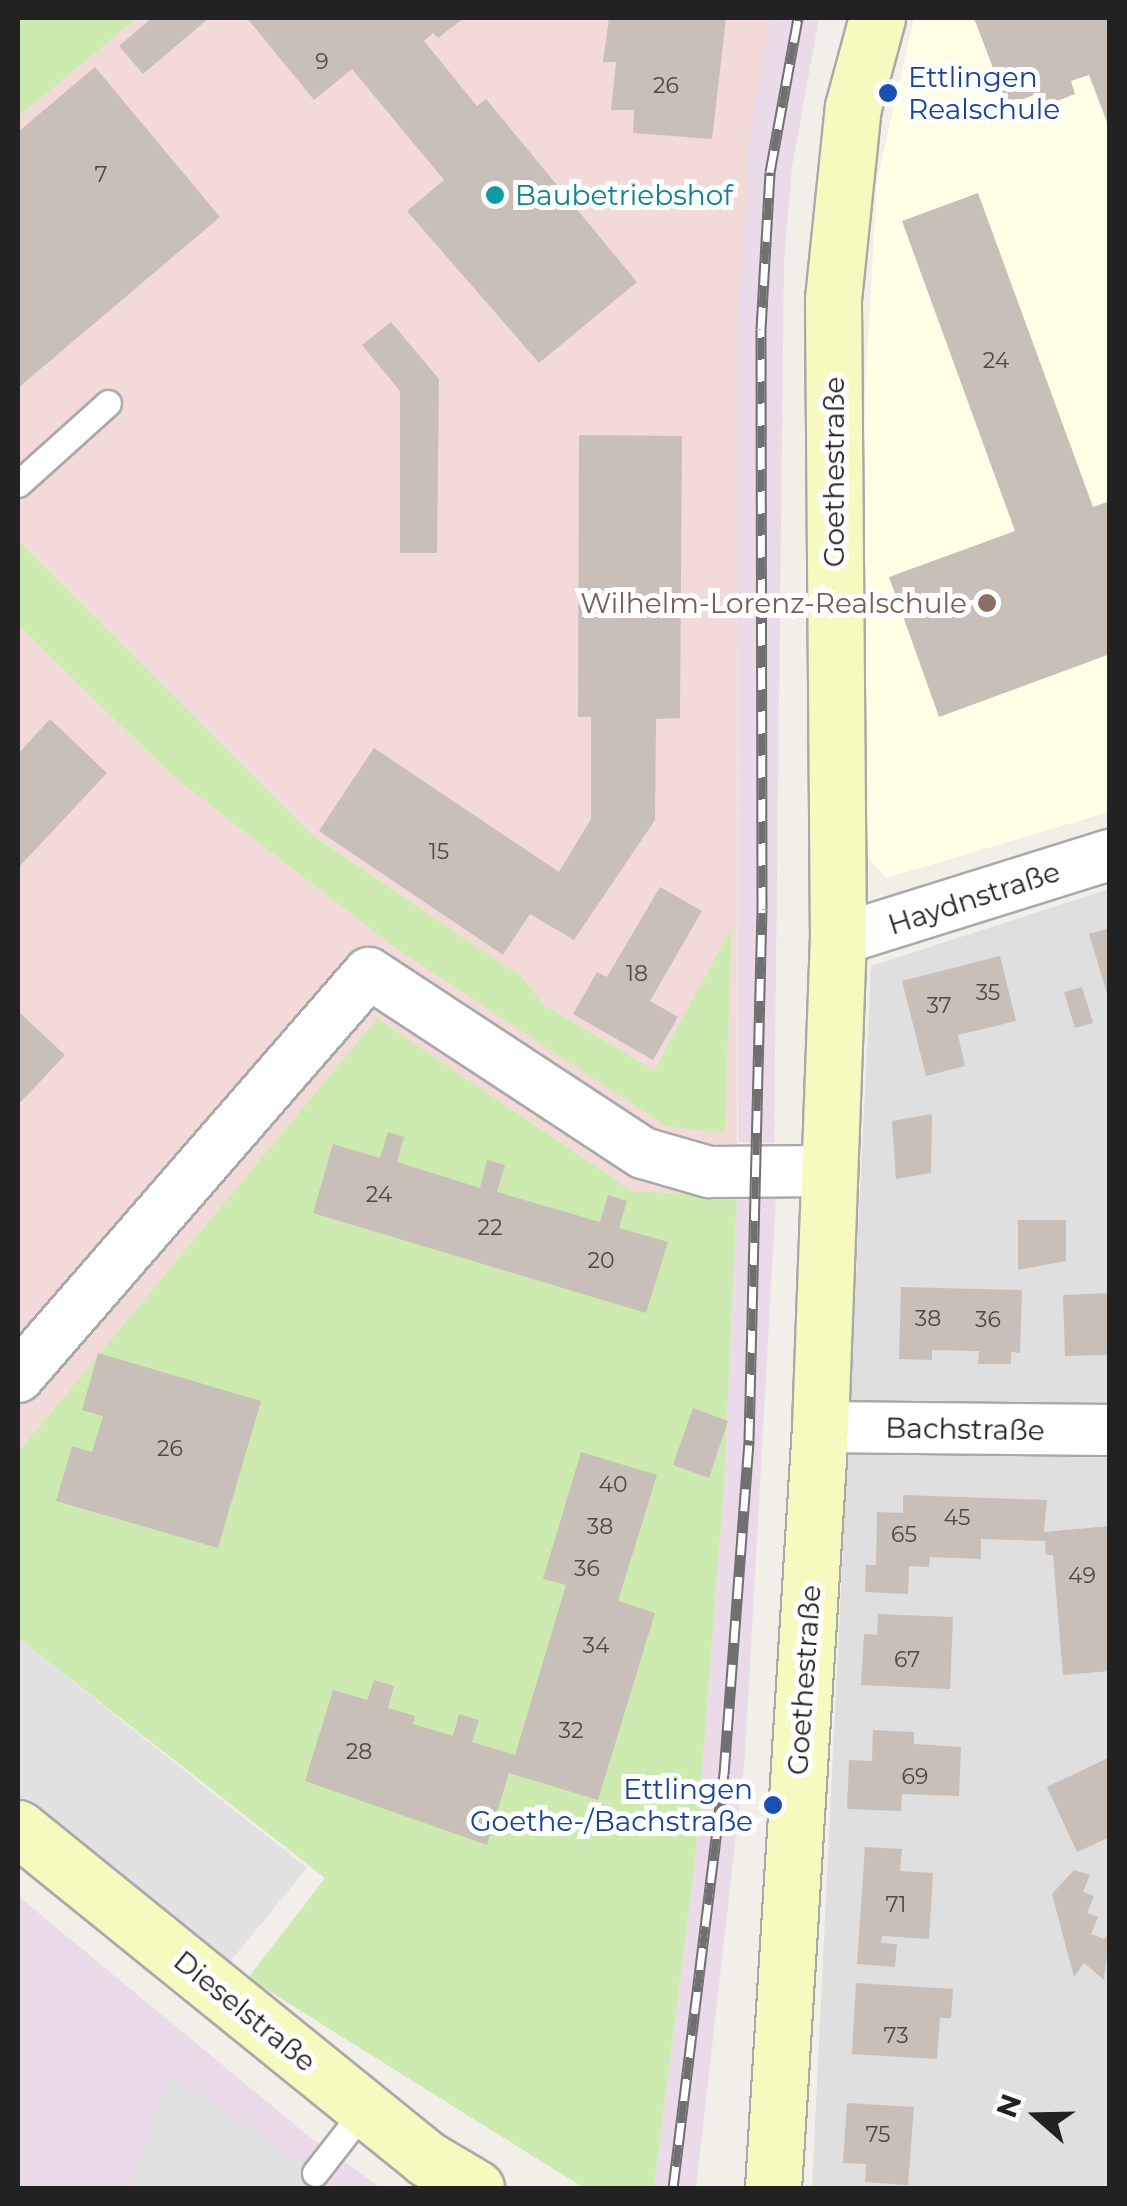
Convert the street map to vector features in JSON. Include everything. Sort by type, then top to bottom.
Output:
[{"type":"street","name":"Goethestraße","points":[[773,2188],[820,1427],[838,940],[833,299],[853,107],[877,18]]},
{"type":"street","name":"Haydnstraße","points":[[838,940],[1110,855]]},
{"type":"street","points":[[18,1377],[370,973],[643,1153],[709,1172],[829,1170]]},
{"type":"street","name":"Bachstraße","points":[[820,1427],[1110,1430]]},
{"type":"street","name":"Dieselstraße","points":[[18,1828],[366,2109],[476,2188]]},
{"type":"lane","points":[[18,484],[108,403]]},
{"type":"lane","points":[[316,2173],[366,2109]]},
{"type":"shaded area","points":[[137,18],[771,18],[749,144],[737,339],[737,1196],[632,1191],[377,1018],[18,1452],[18,625],[175,778],[394,947],[667,1127],[725,1132],[732,930],[654,1070],[544,1005],[522,977],[312,835],[18,540],[18,117]]},
{"type":"shaded area","points":[[771,18],[819,18],[792,167],[784,260],[774,1143],[738,1142],[737,339],[749,144]]},
{"type":"shaded area","name":"Wilhelm-Lorenz-Realschule","points":[[914,18],[1109,18],[1109,812],[886,878],[863,852],[865,394],[877,181]]},
{"type":"shaded area","points":[[1109,889],[1109,2188],[812,2188],[871,966]]},
{"type":"shaded area","points":[[737,1196],[776,1197],[745,1756],[696,2188],[654,2188],[695,1862],[724,1488]]},
{"type":"shaded area","points":[[18,1638],[307,1868],[228,1964],[18,1798]]},
{"type":"shaded area","points":[[18,1896],[306,2134],[381,2188],[18,2188]]},
{"type":"shaded area","points":[[171,2076],[338,2188],[130,2188]]},
{"type":"green space","points":[[18,18],[137,18],[18,117]]},
{"type":"green space","points":[[18,540],[312,835],[522,977],[544,1005],[654,1070],[732,927],[725,1133],[667,1127],[394,947],[175,778],[18,625]]},
{"type":"green space","points":[[377,1018],[632,1191],[737,1196],[724,1488],[695,1862],[654,2188],[584,2188],[248,1978],[325,1878],[18,1638],[18,1452]]},
{"type":"building","points":[[152,18],[209,18],[143,74],[119,46]]},
{"type":"building","name":"Baubetriebshof","points":[[247,18],[464,18],[438,38],[433,33],[424,41],[477,106],[486,99],[637,282],[539,363],[407,211],[444,180],[352,69],[314,100]]},
{"type":"building","points":[[609,18],[726,18],[712,139],[633,133],[634,110],[611,110],[616,62],[603,62]]},
{"type":"building","points":[[974,18],[1110,18],[1110,130],[1089,75],[1071,81],[1075,94],[1044,106],[1039,93],[1007,105]]},
{"type":"building","points":[[95,67],[220,217],[18,388],[18,132]]},
{"type":"building","name":"Wilhelm-Lorenz-Realschule","points":[[978,193],[1093,507],[1110,501],[1110,654],[939,717],[889,577],[1015,531],[902,221]]},
{"type":"building","points":[[391,322],[439,379],[437,553],[400,553],[400,391],[362,345]]},
{"type":"building","points":[[579,435],[682,436],[680,718],[656,719],[655,820],[574,940],[530,914],[503,955],[319,831],[374,748],[559,872],[591,819],[591,717],[578,717]]},
{"type":"building","points":[[50,719],[107,773],[18,868],[18,754]]},
{"type":"building","points":[[660,887],[702,911],[650,1001],[678,1017],[653,1060],[573,1014],[597,972],[607,977]]},
{"type":"building","points":[[1110,928],[1110,1000],[1109,1000],[1089,934]]},
{"type":"building","points":[[1000,956],[1016,1021],[958,1035],[965,1066],[926,1076],[902,981]]},
{"type":"building","points":[[1082,987],[1093,1023],[1075,1028],[1064,992]]},
{"type":"building","points":[[18,1011],[65,1055],[18,1105]]},
{"type":"building","points":[[932,1114],[931,1173],[896,1179],[892,1121]]},
{"type":"building","points":[[388,1132],[404,1137],[397,1162],[480,1188],[487,1160],[505,1165],[497,1192],[600,1222],[608,1195],[627,1201],[619,1228],[668,1242],[646,1313],[313,1213],[333,1144],[380,1158]]},
{"type":"building","points":[[1018,1220],[1066,1220],[1066,1261],[1018,1270]]},
{"type":"building","points":[[901,1287],[1022,1290],[1020,1353],[1011,1352],[1011,1364],[978,1364],[979,1351],[932,1350],[932,1360],[899,1359]]},
{"type":"building","points":[[1110,1293],[1110,1355],[1065,1356],[1063,1295]]},
{"type":"building","points":[[98,1353],[261,1401],[218,1548],[56,1501],[72,1446],[92,1452],[103,1416],[82,1410]]},
{"type":"building","points":[[693,1408],[728,1421],[709,1478],[673,1465]]},
{"type":"building","points":[[581,1452],[657,1475],[618,1601],[655,1613],[598,1800],[509,1773],[487,1845],[305,1781],[333,1690],[367,1700],[374,1680],[394,1686],[388,1708],[415,1716],[413,1724],[453,1736],[459,1714],[479,1720],[472,1742],[515,1755],[566,1585],[543,1579]]},
{"type":"building","points":[[903,1495],[1047,1500],[1044,1532],[1110,1526],[1110,1671],[1063,1675],[1053,1555],[1046,1555],[1045,1541],[981,1539],[981,1559],[930,1557],[929,1567],[909,1566],[908,1594],[865,1592],[866,1565],[876,1565],[877,1512],[903,1513]]},
{"type":"building","points":[[878,1614],[953,1617],[950,1689],[861,1685],[864,1634],[877,1635]]},
{"type":"building","points":[[873,1730],[914,1732],[914,1744],[961,1747],[959,1796],[902,1794],[901,1811],[847,1809],[849,1760],[872,1761]]},
{"type":"building","points":[[1110,1757],[1110,1837],[1077,1852],[1047,1787]]},
{"type":"building","points":[[865,1847],[902,1849],[900,1871],[933,1873],[929,1939],[882,1936],[881,1943],[897,1944],[895,1967],[857,1964]]},
{"type":"building","points":[[1074,1870],[1090,1875],[1083,1892],[1094,1896],[1087,1913],[1098,1917],[1091,1934],[1104,1939],[1110,1932],[1104,1980],[1084,1963],[1074,1977],[1052,1894]]},
{"type":"building","points":[[856,1983],[953,1989],[951,2018],[940,2018],[937,2059],[852,2054]]},
{"type":"building","points":[[847,2103],[914,2107],[908,2185],[865,2182],[866,2164],[843,2163]]},
{"type":"railway","points":[[673,2188],[724,1774],[749,1440],[762,909],[761,329],[770,172],[798,18]]},
{"type":"place","name":"Ettlingen Realschule","points":[[888,93]]},
{"type":"place","name":"Baubetriebshof","points":[[495,195]]},
{"type":"place","name":"Wilhelm-Lorenz-Realschule","points":[[987,603]]},
{"type":"place","name":"Ettlingen Goethe-/Bachstraße","points":[[773,1805]]}]
